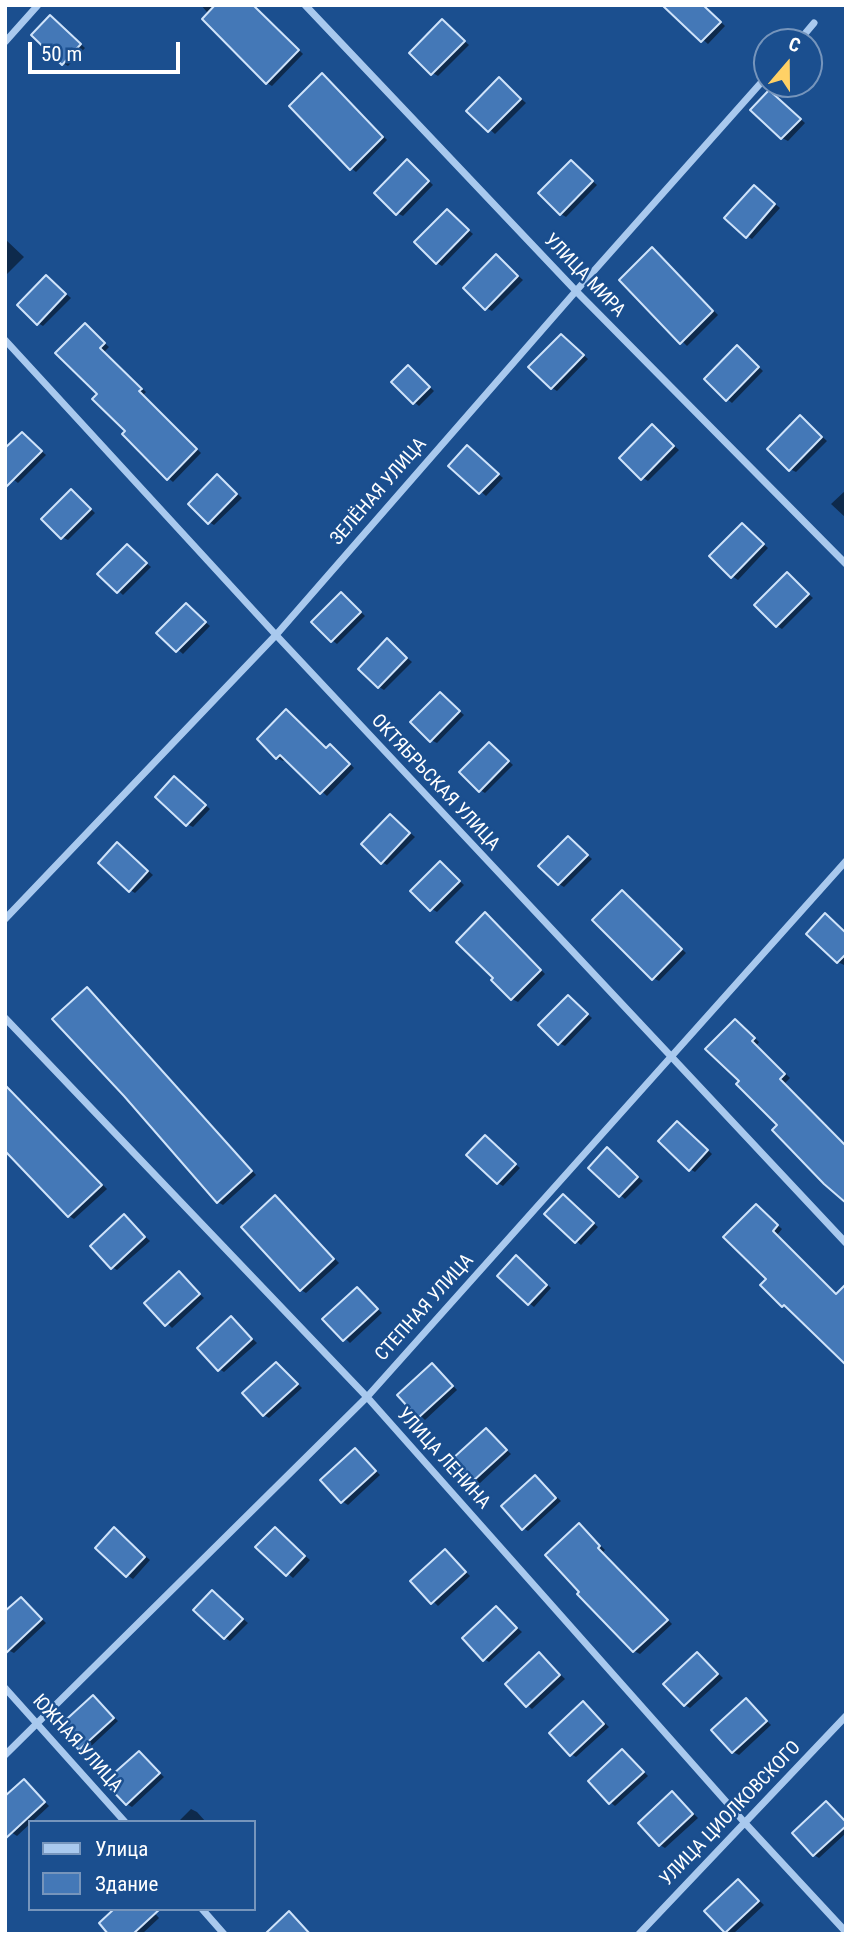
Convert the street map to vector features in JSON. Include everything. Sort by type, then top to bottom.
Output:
[{"type":"street","points":[[5,42],[38,5]]},
{"type":"street","name":"УЛИЦА МИРА","points":[[305,5],[576,291],[846,564]]},
{"type":"street","points":[[810,28],[814,23]]},
{"type":"street","name":"ЗЕЛЁНАЯ УЛИЦА","points":[[5,919],[276,635],[753,92]]},
{"type":"street","name":"ОКТЯБРЬСКАЯ УЛИЦА","points":[[5,340],[276,635],[846,1243]]},
{"type":"street","name":"СТЕПНАЯ УЛИЦА","points":[[5,1755],[367,1397],[846,861]]},
{"type":"street","name":"УЛИЦА ЛЕНИНА","points":[[5,1018],[367,1397],[745,1823],[846,1932]]},
{"type":"street","name":"ЮЖНАЯ УЛИЦА","points":[[5,1688],[123,1820]]},
{"type":"street","name":"УЛИЦА ЦИОЛКОВСКОГО","points":[[639,1934],[846,1716]]},
{"type":"street","points":[[204,1911],[223,1934]]},
{"type":"building","points":[[215,5],[253,5],[299,50],[266,84],[202,19]]},
{"type":"building","points":[[662,5],[703,5],[721,22],[701,42]]},
{"type":"building","points":[[50,15],[81,44],[62,65],[31,35]]},
{"type":"building","points":[[442,19],[465,41],[431,75],[409,53]]},
{"type":"building","points":[[322,73],[383,137],[350,170],[289,106]]},
{"type":"building","points":[[499,77],[521,99],[488,132],[466,111]]},
{"type":"building","points":[[761,98],[778,98],[801,119],[781,139],[750,110]]},
{"type":"building","points":[[407,159],[429,181],[396,215],[374,193]]},
{"type":"building","points":[[571,160],[593,181],[560,215],[538,193]]},
{"type":"building","points":[[754,185],[775,204],[746,238],[724,218]]},
{"type":"building","points":[[447,209],[469,230],[436,264],[414,242]]},
{"type":"building","points":[[652,247],[713,311],[680,344],[619,280]]},
{"type":"building","points":[[496,254],[518,276],[485,310],[463,288]]},
{"type":"building","points":[[46,275],[66,294],[37,325],[17,305]]},
{"type":"building","points":[[85,323],[105,343],[100,348],[197,449],[167,480],[122,434],[125,431],[92,399],[97,394],[55,353]]},
{"type":"building","points":[[561,334],[584,355],[551,389],[528,367]]},
{"type":"building","points":[[737,345],[759,367],[726,401],[704,379]]},
{"type":"building","points":[[408,365],[430,387],[413,404],[391,382]]},
{"type":"building","points":[[800,415],[822,437],[789,471],[767,449]]},
{"type":"building","points":[[652,424],[674,446],[641,480],[619,458]]},
{"type":"building","points":[[22,432],[42,451],[5,488],[5,448]]},
{"type":"building","points":[[467,445],[499,474],[479,494],[448,466]]},
{"type":"building","points":[[217,474],[237,494],[208,524],[188,504]]},
{"type":"building","points":[[71,489],[91,509],[61,539],[41,519]]},
{"type":"building","points":[[742,523],[764,544],[731,578],[709,556]]},
{"type":"building","points":[[127,544],[147,563],[117,593],[97,574]]},
{"type":"building","points":[[787,572],[809,594],[776,627],[754,605]]},
{"type":"building","points":[[341,592],[361,612],[331,642],[311,622]]},
{"type":"building","points":[[186,603],[206,622],[176,652],[156,633]]},
{"type":"building","points":[[387,638],[407,658],[378,688],[358,669]]},
{"type":"building","points":[[440,692],[460,711],[430,742],[410,722]]},
{"type":"building","points":[[286,709],[326,748],[330,744],[350,764],[320,794],[280,755],[276,759],[257,739]]},
{"type":"building","points":[[489,742],[509,761],[479,792],[459,772]]},
{"type":"building","points":[[174,776],[206,805],[186,826],[155,797]]},
{"type":"building","points":[[390,814],[410,833],[381,864],[361,844]]},
{"type":"building","points":[[568,836],[588,855],[558,885],[538,866]]},
{"type":"building","points":[[117,842],[148,871],[129,892],[98,863]]},
{"type":"building","points":[[440,861],[460,881],[430,911],[410,891]]},
{"type":"building","points":[[622,890],[682,949],[652,980],[592,920]]},
{"type":"building","points":[[485,912],[541,970],[511,1000],[456,942]]},
{"type":"building","points":[[825,913],[846,933],[846,954],[837,963],[806,934]]},
{"type":"building","points":[[87,987],[252,1171],[217,1203],[124,1096],[52,1019]]},
{"type":"building","points":[[568,995],[588,1014],[558,1045],[538,1025]]},
{"type":"building","points":[[735,1019],[755,1038],[752,1041],[785,1074],[780,1079],[846,1146],[846,1203],[772,1130],[777,1125],[736,1084],[739,1081],[705,1049]]},
{"type":"building","points":[[5,1085],[102,1185],[68,1217],[5,1151]]},
{"type":"building","points":[[677,1121],[708,1150],[689,1171],[658,1141]]},
{"type":"building","points":[[485,1135],[516,1164],[497,1184],[466,1155]]},
{"type":"building","points":[[607,1147],[638,1177],[619,1197],[588,1168]]},
{"type":"building","points":[[563,1194],[594,1223],[575,1243],[544,1214]]},
{"type":"building","points":[[275,1195],[334,1259],[300,1291],[241,1227]]},
{"type":"building","points":[[756,1204],[778,1225],[773,1231],[836,1294],[846,1284],[846,1365],[760,1285],[766,1279],[723,1237]]},
{"type":"building","points":[[124,1214],[145,1237],[111,1269],[90,1246]]},
{"type":"building","points":[[516,1255],[547,1285],[528,1305],[497,1276]]},
{"type":"building","points":[[179,1271],[200,1294],[165,1326],[144,1303]]},
{"type":"building","points":[[357,1287],[378,1309],[343,1341],[322,1319]]},
{"type":"building","points":[[231,1316],[252,1339],[218,1371],[197,1348]]},
{"type":"building","points":[[276,1362],[298,1384],[263,1416],[242,1393]]},
{"type":"building","points":[[432,1363],[453,1386],[418,1418],[397,1395]]},
{"type":"building","points":[[486,1428],[507,1450],[472,1482],[451,1460]]},
{"type":"building","points":[[355,1448],[376,1471],[341,1503],[320,1480]]},
{"type":"building","points":[[535,1475],[556,1498],[522,1530],[501,1506]]},
{"type":"building","points":[[579,1523],[600,1546],[598,1548],[668,1620],[633,1652],[577,1594],[579,1592],[545,1555]]},
{"type":"building","points":[[114,1527],[145,1557],[126,1577],[95,1548]]},
{"type":"building","points":[[275,1527],[305,1556],[286,1576],[255,1547]]},
{"type":"building","points":[[445,1549],[466,1572],[431,1604],[410,1581]]},
{"type":"building","points":[[212,1590],[243,1619],[224,1639],[193,1610]]},
{"type":"building","points":[[21,1597],[42,1619],[5,1654],[5,1611]]},
{"type":"building","points":[[496,1606],[517,1628],[483,1661],[462,1638]]},
{"type":"building","points":[[539,1652],[560,1675],[526,1707],[505,1684]]},
{"type":"building","points":[[697,1652],[718,1674],[684,1706],[663,1684]]},
{"type":"building","points":[[93,1695],[114,1718],[79,1750],[58,1727]]},
{"type":"building","points":[[746,1698],[767,1721],[732,1753],[711,1730]]},
{"type":"building","points":[[583,1701],[604,1724],[570,1756],[549,1733]]},
{"type":"building","points":[[622,1749],[644,1772],[609,1804],[588,1781]]},
{"type":"building","points":[[139,1751],[160,1773],[126,1805],[104,1782]]},
{"type":"building","points":[[24,1779],[45,1802],[5,1839],[5,1796]]},
{"type":"building","points":[[672,1791],[693,1814],[659,1846],[638,1823]]},
{"type":"building","points":[[826,1801],[846,1822],[846,1826],[813,1856],[792,1833]]},
{"type":"building","points":[[738,1879],[759,1901],[725,1933],[704,1911]]},
{"type":"building","points":[[112,1911],[158,1911],[133,1934],[108,1934],[99,1923]]},
{"type":"building","points":[[289,1911],[310,1934],[265,1934]]}]
